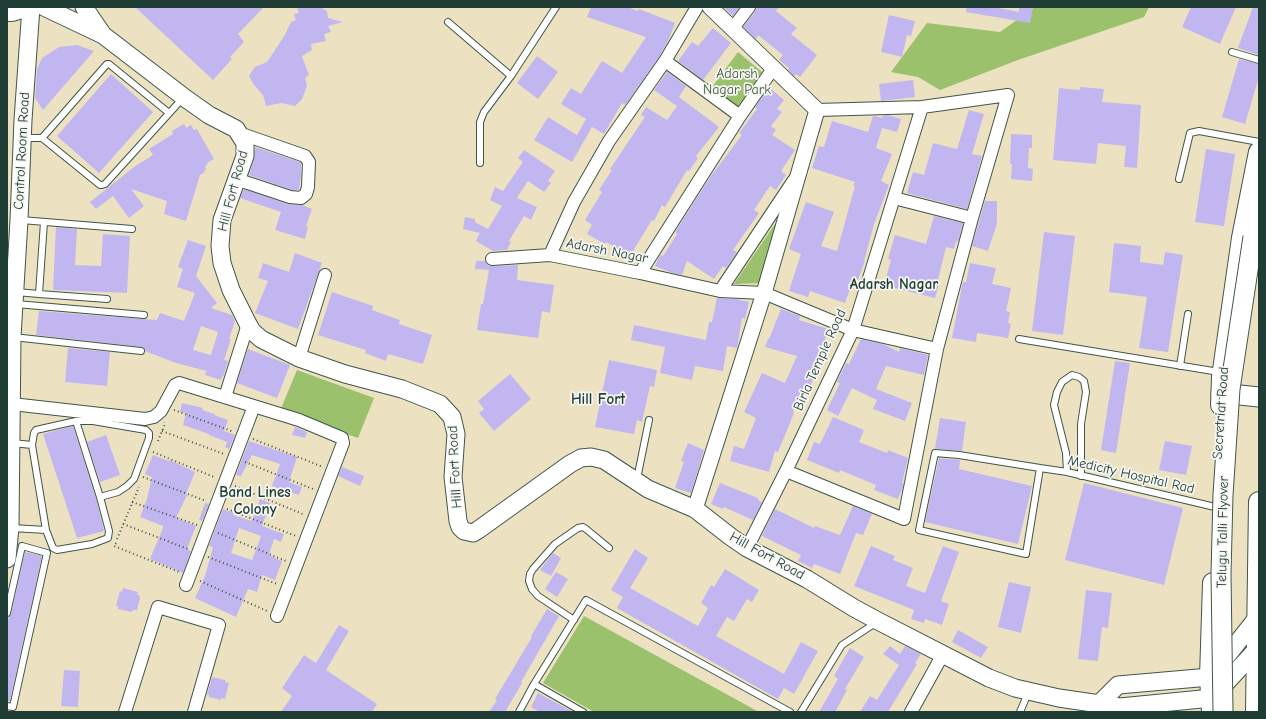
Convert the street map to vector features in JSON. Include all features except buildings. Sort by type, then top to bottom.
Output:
[{"type":"highway","points":[[7,11],[25,7]]},
{"type":"highway","name":"Secretriat Road","points":[[1215,707],[1210,677],[1215,507],[1221,393],[1242,238],[1259,152]]},
{"type":"highway","points":[[1257,707],[1259,502]]},
{"type":"main road","name":"Control Room Road","points":[[7,559],[12,532],[12,404],[10,346],[31,7]]},
{"type":"main road","name":"Hill Fort Road","points":[[44,7],[103,35],[209,115],[236,129],[245,143],[244,156],[222,220],[220,246],[222,263],[231,290],[252,331],[261,339],[299,358],[345,374],[402,389],[440,404],[452,416],[456,434],[453,477],[456,506],[460,527],[468,532],[473,533],[478,530],[570,464],[581,458],[592,457],[604,460],[648,488],[695,509],[747,548],[807,579],[878,621],[989,678],[1028,692],[1099,704],[1120,710],[1215,707]]},
{"type":"main road","points":[[84,7],[103,35]]},
{"type":"main road","name":"Telugu Talli Flyover","points":[[1215,707],[1222,582],[1223,495],[1230,389],[1253,237],[1259,210]]},
{"type":"main road","name":"Telugu Talli Flyover","points":[[1234,712],[1233,561],[1235,473],[1241,389],[1259,276]]},
{"type":"main road","points":[[1221,393],[1259,398]]},
{"type":"main road","points":[[1099,704],[1118,684],[1210,677],[1257,618]]},
{"type":"main road","points":[[1215,707],[1257,649]]},
{"type":"street","name":"Adarsh Nagar","points":[[697,7],[666,62],[609,141],[574,202],[550,255],[720,291],[764,293],[853,330],[937,349]]},
{"type":"street","points":[[710,7],[772,65],[817,110],[922,107],[1008,95],[972,218],[937,349],[904,519],[786,471]]},
{"type":"street","points":[[733,28],[749,7]]},
{"type":"street","points":[[666,62],[740,116]]},
{"type":"street","points":[[640,273],[740,116],[770,73],[772,65]]},
{"type":"street","name":"Birla Temple Road","points":[[747,548],[786,471],[853,330],[922,107]]},
{"type":"street","points":[[695,509],[764,293],[817,110]]},
{"type":"street","points":[[236,179],[290,197],[301,198],[306,194],[308,187],[309,162],[305,156],[239,133]]},
{"type":"street","points":[[720,291],[798,174]]},
{"type":"street","points":[[894,198],[972,218]]},
{"type":"street","points":[[492,259],[550,255]]},
{"type":"street","points":[[299,358],[325,275]]},
{"type":"street","points":[[225,397],[248,324]]},
{"type":"street","points":[[12,404],[145,419],[154,417],[161,410],[175,385],[179,383],[323,429],[342,438],[343,440],[277,616]]},
{"type":"street","points":[[188,581],[254,406]]},
{"type":"street","points":[[126,712],[158,607],[219,625],[194,712]]},
{"type":"street","points":[[911,712],[943,654]]},
{"type":"street","points":[[1118,684],[1120,710]]},
{"type":"lane","points":[[480,163],[480,122],[484,112],[511,76],[556,7]]},
{"type":"lane","points":[[448,22],[511,76]]},
{"type":"lane","points":[[1232,52],[1259,60]]},
{"type":"lane","points":[[42,138],[107,64],[109,64],[169,113]]},
{"type":"lane","points":[[22,138],[42,138],[100,186],[105,184],[184,97]]},
{"type":"lane","points":[[1180,179],[1190,133],[1199,132],[1259,142]]},
{"type":"lane","points":[[19,220],[132,229]]},
{"type":"lane","points":[[39,294],[44,222]]},
{"type":"lane","points":[[14,298],[39,294],[107,299]]},
{"type":"lane","points":[[14,298],[144,315]]},
{"type":"lane","points":[[1180,366],[1188,314]]},
{"type":"lane","points":[[1019,339],[1223,373]]},
{"type":"lane","points":[[10,346],[141,351]]},
{"type":"lane","points":[[1067,472],[1066,453],[1054,405],[1057,392],[1062,382],[1072,376],[1079,377],[1084,381],[1086,392],[1081,424],[1081,476]]},
{"type":"lane","points":[[636,480],[649,420]]},
{"type":"lane","points":[[76,421],[100,497],[109,531],[108,538],[92,544],[57,550],[53,548],[46,530],[32,445],[34,432],[36,430],[76,421],[93,421],[146,430],[149,433],[149,438],[134,479],[118,492],[100,497]]},
{"type":"lane","points":[[12,443],[32,445]]},
{"type":"lane","name":"Medicity Hospital Rad","points":[[1040,468],[1026,554],[919,530],[935,453],[959,456],[1040,468],[1067,472],[1215,507]]},
{"type":"lane","points":[[574,620],[538,596],[532,589],[530,574],[554,544],[578,528],[583,527],[609,548]]},
{"type":"lane","points":[[12,532],[46,530]]},
{"type":"lane","points":[[7,613],[12,532]]},
{"type":"lane","points":[[7,706],[13,707],[47,553],[12,532]]},
{"type":"lane","points":[[519,712],[534,684],[586,600],[790,712]]},
{"type":"lane","points":[[801,712],[842,645],[878,621]]},
{"type":"lane","points":[[534,684],[582,712]]},
{"type":"lane","points":[[1020,712],[1028,692]]},
{"type":"path","points":[[156,445],[164,426],[164,419],[161,410]]},
{"type":"path","points":[[151,458],[153,452]]},
{"type":"path","points":[[143,476],[114,546],[188,581],[277,616]]},
{"type":"green space","points":[[1035,7],[1149,7],[1144,17],[1018,60],[940,90],[918,77],[891,72],[927,23],[1000,32]]},
{"type":"green space","name":"Adarsh Nagar Park","points":[[738,52],[762,72],[739,108],[712,87]]},
{"type":"green space","points":[[781,215],[764,283],[734,284]]},
{"type":"green space","points":[[297,370],[374,398],[358,438],[280,411]]},
{"type":"green space","points":[[584,616],[759,712],[594,712],[543,683]]},
{"type":"district","name":"Adarsh Nagar","points":[[894,285]]},
{"type":"district","name":"Hill Fort","points":[[598,400]]},
{"type":"district","name":"Band Lines Colony","points":[[255,502]]}]
